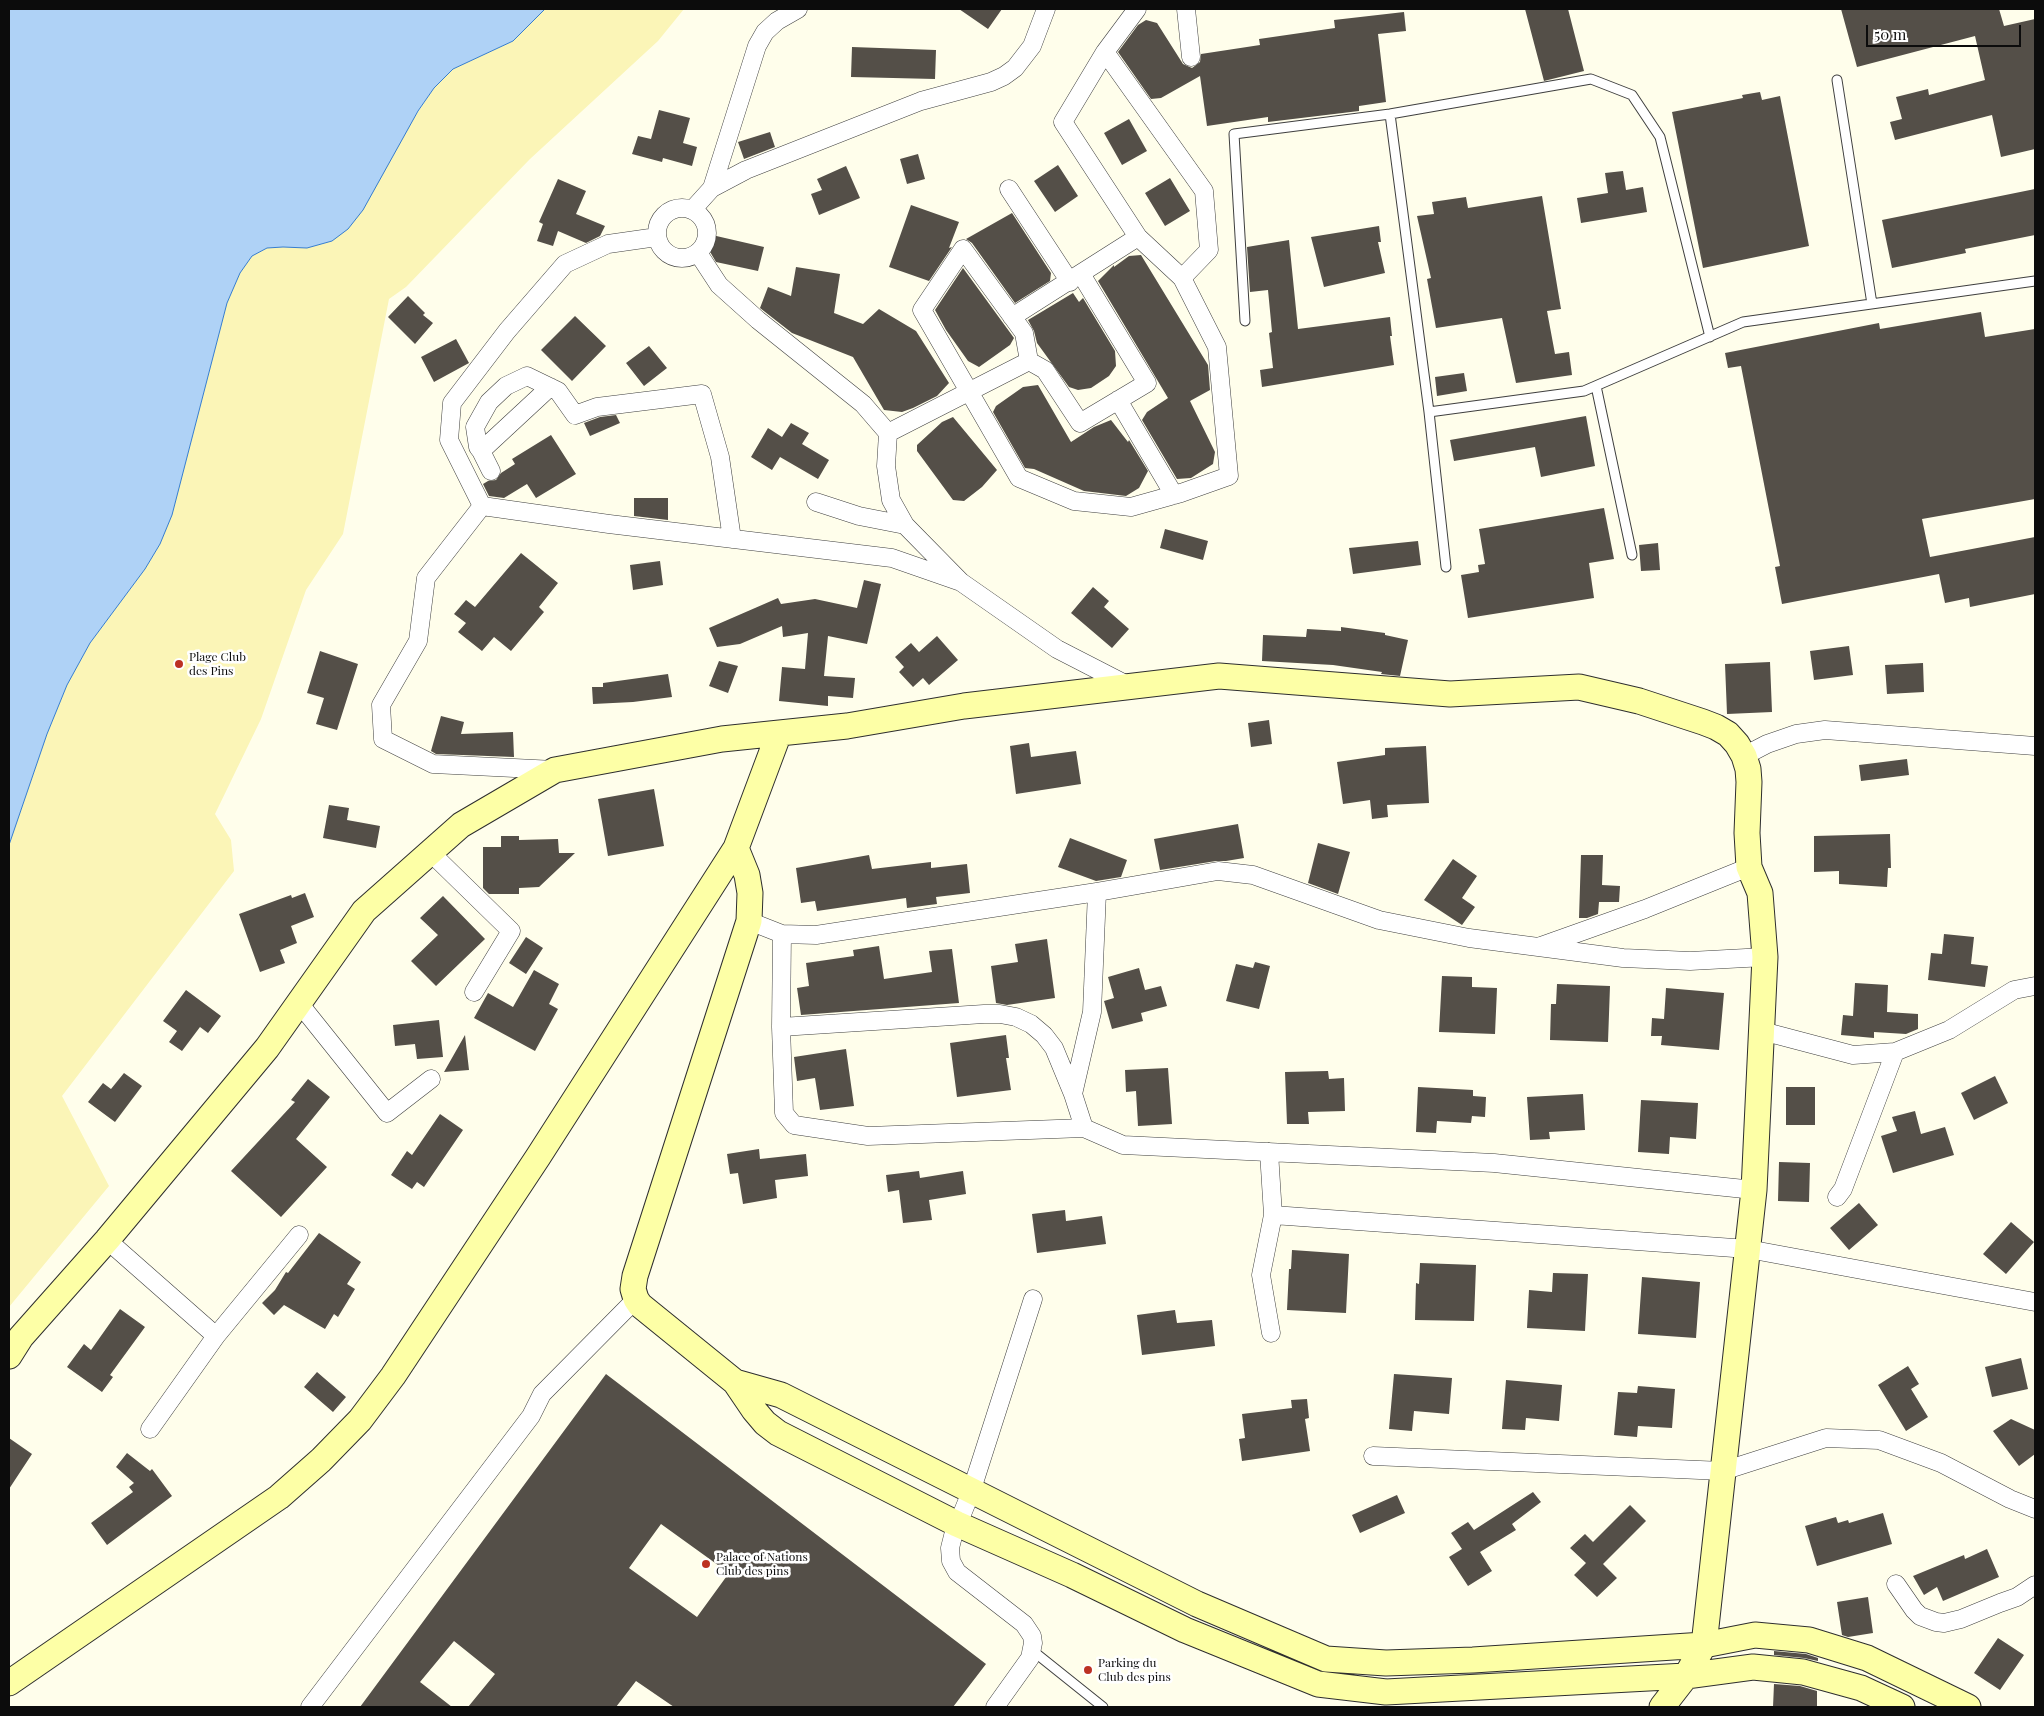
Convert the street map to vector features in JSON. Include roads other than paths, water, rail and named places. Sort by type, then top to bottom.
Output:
[{"type":"street","points":[[712,188],[757,46],[765,32],[776,21],[798,9]]},
{"type":"street","points":[[693,209],[712,188],[746,170],[921,101],[991,82],[1004,76],[1015,68],[1032,46],[1046,9]]},
{"type":"street","points":[[1029,361],[1024,333],[963,249],[922,310],[1019,478],[1074,502],[1132,507],[1229,476],[1218,348],[1182,278],[1138,237],[1063,122],[1105,52],[1137,9]]},
{"type":"street","points":[[1186,9],[1191,57]]},
{"type":"street","points":[[1105,52],[1204,190],[1209,250],[1182,278]]},
{"type":"street","points":[[1009,189],[1075,278],[1147,383],[1080,423],[1045,370],[1029,361]]},
{"type":"street","points":[[675,208],[693,209],[706,221],[708,230],[704,247],[690,257],[681,258],[665,252],[657,237],[660,219],[666,212],[675,208]]},
{"type":"street","points":[[482,506],[449,440],[452,403],[507,331],[565,264],[608,244],[657,237]]},
{"type":"street","points":[[1012,317],[1138,237]]},
{"type":"street","points":[[698,253],[719,286],[758,320],[863,404],[888,433],[886,466],[891,500],[905,524],[961,582],[1057,649],[1129,686]]},
{"type":"street","points":[[888,433],[1029,361]]},
{"type":"street","points":[[491,471],[478,447],[475,427],[489,402],[506,386],[526,376],[558,390],[576,415],[597,407],[702,394],[720,458],[732,539]]},
{"type":"street","points":[[481,451],[550,387]]},
{"type":"street","points":[[1118,400],[1174,495]]},
{"type":"street","points":[[816,502],[859,516],[905,524]]},
{"type":"street","points":[[482,506],[609,524],[892,558],[961,582]]},
{"type":"street","points":[[482,506],[426,578],[418,642],[381,705],[382,739],[433,764],[555,770],[722,739],[847,726],[964,706],[1219,676],[1450,694],[1579,687],[1639,701],[1716,727],[1732,739],[1744,756],[1748,769],[1747,833],[1750,867],[1760,893],[1765,957],[1754,1190],[1704,1645],[1686,1676],[1662,1707]]},
{"type":"street","points":[[1744,756],[1796,734],[1825,730],[2035,746]]},
{"type":"street","points":[[9,1683],[279,1496],[321,1460],[360,1420],[393,1376],[538,1157],[736,848],[778,733]]},
{"type":"street","points":[[9,1356],[21,1337],[107,1240],[267,1048],[364,911],[461,825],[555,770]]},
{"type":"street","points":[[736,848],[747,876],[750,894],[749,921],[634,1276],[633,1289],[636,1300],[640,1305],[735,1382],[754,1410],[765,1423],[778,1433],[957,1524],[1072,1575],[1185,1630],[1318,1684],[1386,1692],[1686,1676],[1753,1667],[1803,1672],[1861,1688],[1902,1707]]},
{"type":"street","points":[[430,852],[511,931],[474,992]]},
{"type":"street","points":[[1538,947],[1644,909],[1750,867]]},
{"type":"street","points":[[749,921],[782,934],[816,935],[1097,892],[1218,871],[1253,874],[1379,920],[1469,938],[1623,958],[1718,960],[1765,957]]},
{"type":"street","points":[[1073,1094],[1092,1012],[1097,892]]},
{"type":"street","points":[[782,934],[781,1027],[784,1113],[794,1125],[868,1136],[1084,1128],[1123,1145],[1494,1163],[1754,1190]]},
{"type":"street","points":[[1762,1031],[1853,1055],[1895,1052],[1949,1030],[2014,990],[2035,986]]},
{"type":"street","points":[[299,1003],[387,1113],[431,1079]]},
{"type":"street","points":[[781,1027],[984,1014],[1016,1017],[1037,1030],[1054,1048],[1073,1094],[1084,1128]]},
{"type":"street","points":[[1837,1197],[1843,1189],[1895,1052]]},
{"type":"street","points":[[1269,1152],[1272,1215],[1261,1275],[1271,1333]]},
{"type":"street","points":[[1272,1215],[1748,1249],[2035,1302]]},
{"type":"street","points":[[150,1429],[216,1336],[299,1236]]},
{"type":"street","points":[[107,1240],[216,1336]]},
{"type":"street","points":[[996,1707],[1030,1658],[1033,1651],[1032,1636],[1024,1624],[957,1572],[951,1561],[950,1548],[957,1524],[971,1492],[1033,1299]]},
{"type":"street","points":[[310,1707],[531,1416],[542,1394],[636,1300]]},
{"type":"street","points":[[735,1382],[780,1395],[1197,1604],[1326,1659],[1386,1663],[1473,1660],[1704,1645],[1755,1635],[1809,1640],[1868,1658],[1968,1707]]},
{"type":"street","points":[[1373,1456],[1723,1471],[1826,1438],[1879,1440],[1941,1463],[2010,1499],[2035,1508]]},
{"type":"street","points":[[869,1479],[884,1447]]},
{"type":"street","points":[[1896,1584],[1920,1616],[1944,1623],[1952,1622],[2000,1603],[2035,1585]]},
{"type":"lane","points":[[1245,321],[1234,134],[1390,114],[1591,79],[1632,95],[1660,138],[1710,337]]},
{"type":"lane","points":[[1837,80],[1872,304]]},
{"type":"lane","points":[[1390,114],[1429,412],[1446,567]]},
{"type":"lane","points":[[1429,412],[1584,391],[1743,322],[2035,281]]},
{"type":"lane","points":[[1596,386],[1632,555]]},
{"type":"lane","points":[[1033,1651],[1103,1707]]},
{"type":"water","points":[[9,9],[545,9],[513,41],[453,69],[434,88],[418,111],[363,210],[348,229],[332,241],[307,248],[267,248],[252,256],[240,273],[227,303],[172,515],[160,544],[145,569],[90,643],[67,685],[47,734],[9,845]]},
{"type":"place","name":"Plage Club des Pins","points":[[179,664]]},
{"type":"place","name":"Palace of Nations Club des pins","points":[[706,1564]]},
{"type":"place","name":"Parking du Club des pins","points":[[1088,1670]]}]
